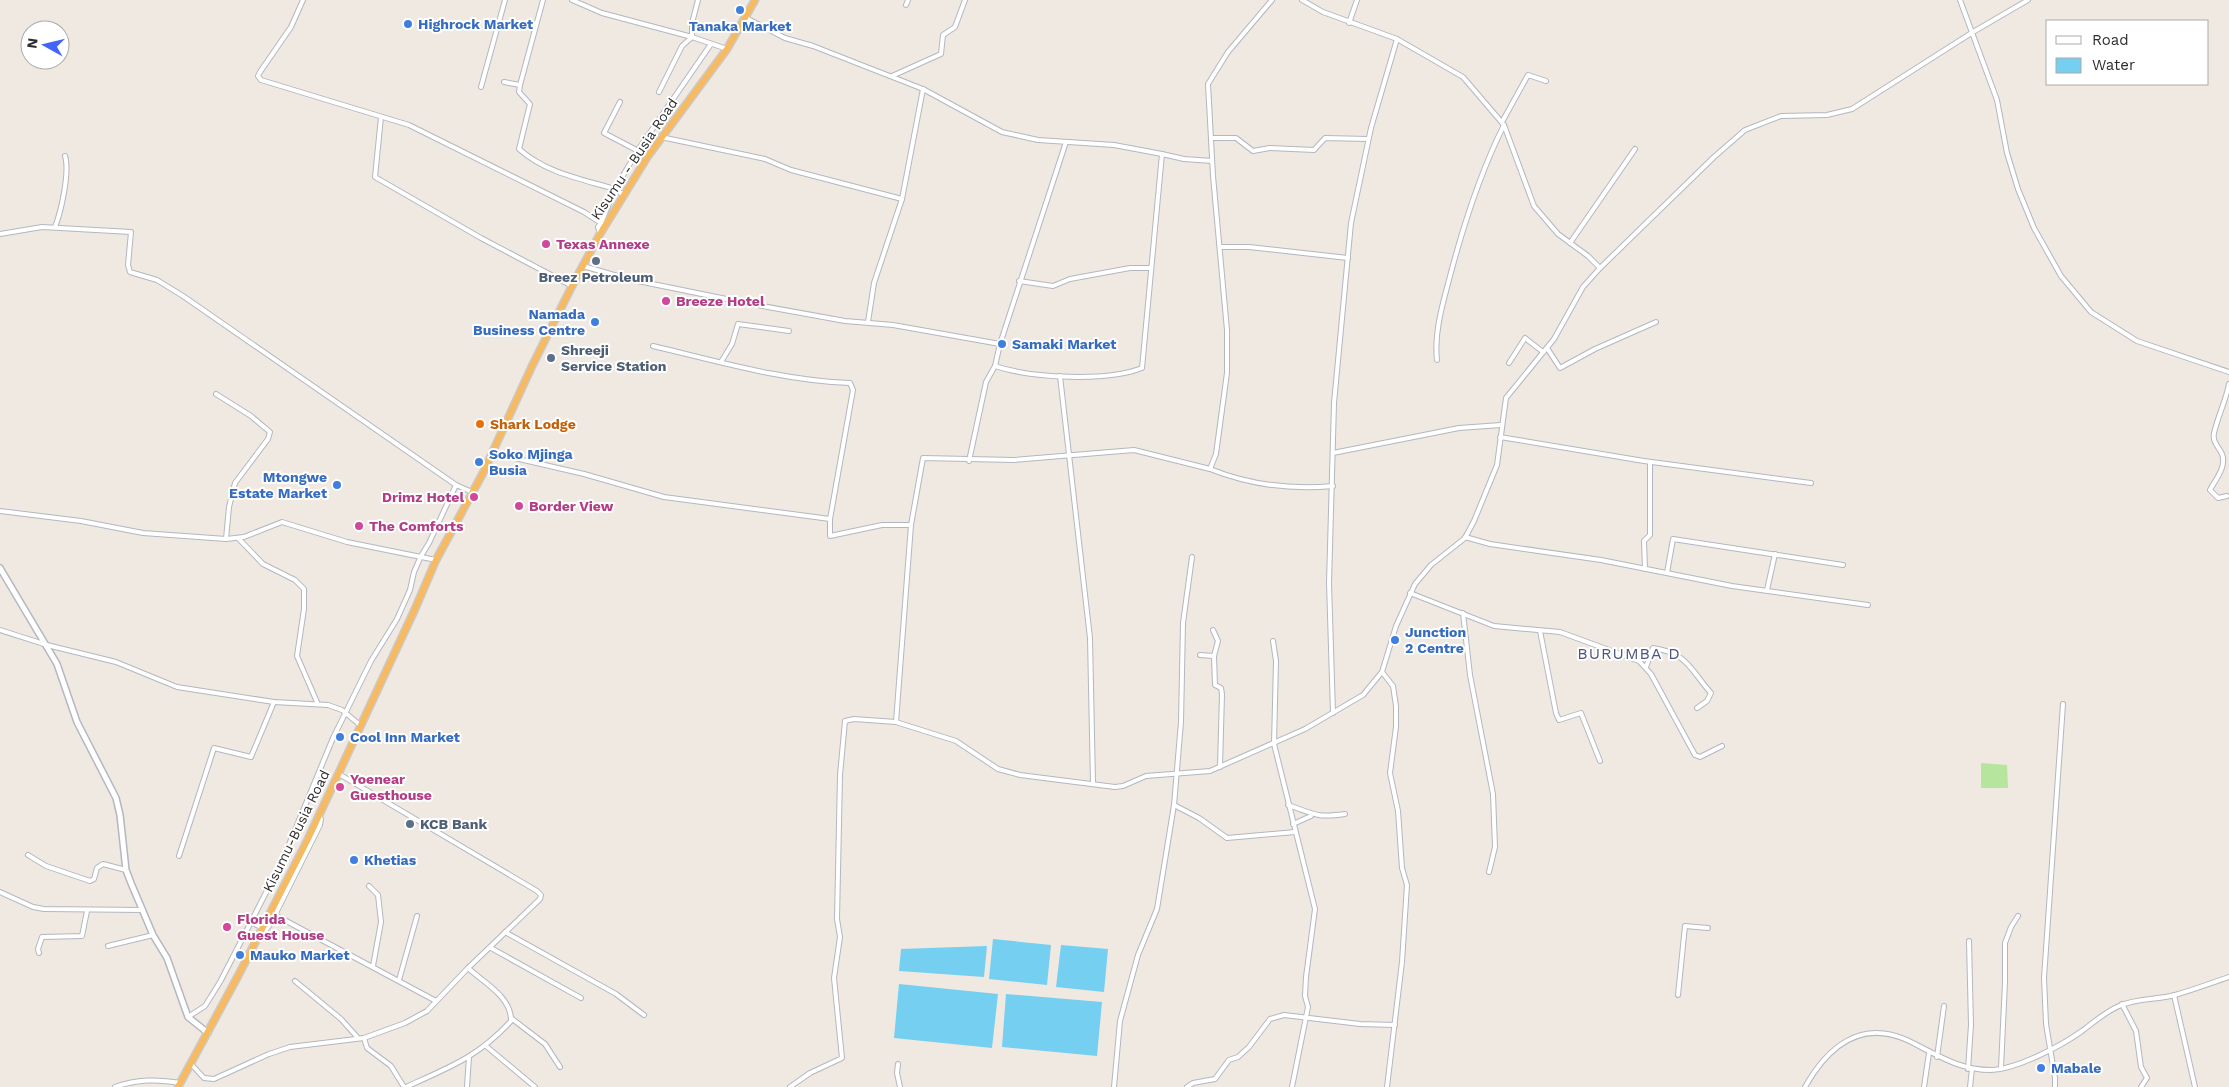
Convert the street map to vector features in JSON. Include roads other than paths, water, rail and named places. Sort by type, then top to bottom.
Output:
[{"type":"highway","name":"Kisumu - Busia Road","points":[[415,610],[436,560],[492,453],[532,366],[600,234],[648,156],[727,49],[744,17],[756,0]]},
{"type":"highway","name":"Kisumu-Busia Road","points":[[179,1085],[208,1033],[318,817],[415,610]]},
{"type":"street","points":[[303,0],[291,27],[260,72],[259,78],[409,125],[554,196],[601,222]]},
{"type":"street","points":[[481,87],[505,0]]},
{"type":"street","points":[[543,0],[520,85],[520,92],[530,104],[519,149],[532,160],[554,171],[615,189],[624,195]]},
{"type":"street","points":[[572,0],[602,13],[692,37],[727,49]]},
{"type":"street","points":[[659,92],[682,46],[692,37],[692,24],[698,0]]},
{"type":"street","points":[[906,5],[908,0]]},
{"type":"street","points":[[891,76],[942,54],[943,35],[955,27],[965,0]]},
{"type":"street","points":[[1210,469],[1216,454],[1227,373],[1227,330],[1212,161],[1208,81],[1228,52],[1272,0]]},
{"type":"street","points":[[1302,0],[1323,12],[1349,23],[1397,39],[1463,77],[1503,124],[1534,206],[1544,220],[1600,268]]},
{"type":"street","points":[[1349,23],[1357,0]]},
{"type":"street","points":[[1960,0],[1973,32],[1984,70],[1997,100],[2007,153],[2018,189],[2034,228],[2071,290],[2091,312],[2137,341],[2229,372],[2229,383],[2214,433],[2215,445],[2222,453],[2223,461],[2221,472],[2210,490],[2218,498],[2227,496]]},
{"type":"street","points":[[790,1087],[810,1072],[842,1058],[834,978],[840,938],[837,919],[840,775],[845,721],[854,719],[896,722],[956,741],[998,769],[1020,776],[1123,786],[1146,776],[1210,771],[1274,744],[1333,713],[1363,694],[1382,672],[1396,626],[1410,593],[1431,565],[1465,537],[1496,465],[1506,398],[1548,348],[1583,287],[1600,268],[1714,157],[1745,130],[1781,116],[1827,115],[1852,109],[1973,32],[2028,0]]},
{"type":"street","points":[[744,17],[786,38],[813,46],[923,89],[1002,132],[1018,137],[1114,145],[1184,159],[1212,161]]},
{"type":"street","points":[[1333,713],[1329,583],[1334,403],[1351,223],[1368,139],[1397,39]]},
{"type":"street","points":[[600,234],[598,226],[615,189],[638,150],[711,44]]},
{"type":"street","points":[[1437,360],[1438,332],[1464,223],[1479,177],[1528,75],[1546,81]]},
{"type":"street","points":[[504,82],[520,85]]},
{"type":"street","points":[[868,322],[874,283],[902,199],[923,89]]},
{"type":"street","points":[[620,102],[604,133],[648,156]]},
{"type":"street","points":[[381,117],[375,177],[481,238],[572,286]]},
{"type":"street","points":[[661,137],[765,159],[791,170],[902,199]]},
{"type":"street","points":[[1211,138],[1236,138],[1248,149],[1259,152],[1270,148],[1314,150],[1325,138],[1368,139]]},
{"type":"street","points":[[968,460],[986,382],[995,366],[1019,281],[1066,142]]},
{"type":"street","points":[[1570,243],[1635,149]]},
{"type":"street","points":[[995,366],[1060,376],[1129,373],[1142,368],[1162,154]]},
{"type":"street","points":[[55,227],[61,208],[67,165],[65,156]]},
{"type":"street","points":[[0,234],[29,228],[55,227],[132,232],[128,264],[130,272],[157,280],[183,296],[456,485],[472,492]]},
{"type":"street","points":[[1221,247],[1249,247],[1348,258]]},
{"type":"street","points":[[583,266],[628,279],[736,302],[845,321],[868,322],[1000,344]]},
{"type":"street","points":[[1019,281],[1053,286],[1070,279],[1130,268],[1150,268]]},
{"type":"street","points":[[1548,348],[1560,368],[1595,349],[1656,322]]},
{"type":"street","points":[[721,362],[732,344],[738,324],[789,331]]},
{"type":"street","points":[[1509,363],[1525,338],[1543,352]]},
{"type":"street","points":[[653,346],[721,362],[833,382],[850,383],[853,390],[830,519],[832,537],[882,525],[911,525]]},
{"type":"street","points":[[1060,376],[1090,638],[1093,783]]},
{"type":"street","points":[[216,394],[252,416],[270,432],[268,439],[235,483],[229,507],[226,539]]},
{"type":"street","points":[[1333,453],[1459,428],[1501,425]]},
{"type":"street","points":[[1500,437],[1650,462],[1811,483]]},
{"type":"street","points":[[896,722],[911,525],[923,458],[968,460],[1068,456],[1134,450],[1210,469],[1243,481],[1282,487],[1309,488],[1333,486]]},
{"type":"street","points":[[492,453],[551,466],[664,497],[830,519]]},
{"type":"street","points":[[1645,569],[1644,542],[1650,535],[1650,462]]},
{"type":"street","points":[[188,1017],[205,1006],[220,982],[283,859],[346,712],[371,661],[397,619],[410,590],[414,572],[421,556],[456,485]]},
{"type":"street","points":[[0,511],[143,533],[226,539],[238,538],[282,522],[348,542],[436,560]]},
{"type":"street","points":[[1465,537],[1490,544],[1868,605]]},
{"type":"street","points":[[238,538],[263,564],[295,580],[304,589],[304,609],[297,656],[317,702]]},
{"type":"street","points":[[1667,573],[1673,539],[1843,565]]},
{"type":"street","points":[[1767,590],[1775,554]]},
{"type":"street","points":[[1114,1087],[1120,1021],[1138,956],[1157,909],[1174,805],[1178,773],[1183,624],[1192,557]]},
{"type":"street","points":[[0,568],[57,664],[77,722],[116,798],[120,815],[126,870],[142,910],[166,958],[188,1017],[208,1033]]},
{"type":"street","points":[[1410,593],[1494,626],[1560,632],[1640,662],[1646,666],[1675,714],[1697,757],[1700,758],[1722,746]]},
{"type":"street","points":[[1463,613],[1471,683],[1483,735],[1493,794],[1495,847],[1489,872]]},
{"type":"street","points":[[0,630],[46,645],[110,660],[177,687],[274,702],[328,705],[346,712],[360,725]]},
{"type":"street","points":[[1213,630],[1218,641],[1214,656],[1215,685],[1221,688],[1222,694],[1220,767]]},
{"type":"street","points":[[1540,631],[1559,720],[1581,714],[1600,761]]},
{"type":"street","points":[[1273,641],[1276,661],[1274,744],[1292,824],[1315,909],[1306,969],[1305,996],[1308,1007],[1292,1087]]},
{"type":"street","points":[[1646,666],[1653,648],[1672,651],[1684,660],[1711,693],[1707,701],[1698,708]]},
{"type":"street","points":[[1200,655],[1214,656]]},
{"type":"street","points":[[1382,672],[1393,686],[1395,700],[1396,727],[1390,773],[1398,811],[1402,868],[1407,884],[1403,953],[1387,1087]]},
{"type":"street","points":[[179,856],[214,748],[251,757],[274,702]]},
{"type":"street","points":[[2055,1087],[2056,1078],[2050,1051],[2044,999],[2044,978],[2063,704]]},
{"type":"street","points":[[191,1064],[204,1078],[214,1079],[269,1054],[290,1047],[364,1038],[405,1023],[427,1011],[468,968],[540,899],[541,895],[339,774]]},
{"type":"street","points":[[1174,805],[1199,818],[1227,838],[1295,832]]},
{"type":"street","points":[[1288,805],[1308,814],[1330,817],[1345,814]]},
{"type":"street","points":[[1292,824],[1318,815]]},
{"type":"street","points":[[251,922],[266,930],[320,825],[318,817]]},
{"type":"street","points":[[28,855],[46,866],[90,881],[94,879],[97,868],[103,864],[126,870]]},
{"type":"street","points":[[369,886],[378,894],[381,922],[374,966]]},
{"type":"street","points":[[0,892],[33,907],[87,911],[142,910]]},
{"type":"street","points":[[40,954],[38,949],[42,937],[82,936],[87,911]]},
{"type":"street","points":[[274,915],[374,966],[436,1001]]},
{"type":"street","points":[[399,980],[417,916]]},
{"type":"street","points":[[2001,1068],[2005,943],[2011,927],[2018,916]]},
{"type":"street","points":[[1678,995],[1685,926],[1708,928]]},
{"type":"street","points":[[505,932],[616,994],[644,1016]]},
{"type":"street","points":[[108,946],[153,935]]},
{"type":"street","points":[[1969,941],[1970,1087]]},
{"type":"street","points":[[490,948],[580,998]]},
{"type":"street","points":[[468,968],[501,996],[511,1018],[545,1044],[560,1067]]},
{"type":"street","points":[[1805,1087],[1826,1057],[1840,1045],[1858,1036],[1872,1032],[1889,1034],[1937,1057],[1970,1069],[2001,1068],[2050,1051],[2107,1011],[2122,1004],[2146,998],[2174,995],[2229,977]]},
{"type":"street","points":[[295,981],[341,1019],[358,1038]]},
{"type":"street","points":[[2174,995],[2195,1087]]},
{"type":"street","points":[[2122,1004],[2136,1031],[2141,1067],[2147,1078],[2142,1087]]},
{"type":"street","points":[[1937,1057],[1944,1006]]},
{"type":"street","points":[[1187,1087],[1188,1084],[1217,1077],[1229,1060],[1238,1057],[1249,1047],[1270,1019],[1284,1015],[1395,1025]]},
{"type":"street","points":[[364,1038],[367,1048],[392,1066],[405,1087],[469,1057],[486,1046],[511,1021],[511,1018]]},
{"type":"street","points":[[486,1046],[535,1087]]},
{"type":"street","points":[[1924,1087],[1929,1053]]},
{"type":"street","points":[[467,1087],[469,1057]]},
{"type":"street","points":[[898,1064],[897,1073],[900,1087]]},
{"type":"street","points":[[115,1087],[132,1081],[163,1080],[179,1085]]},
{"type":"water","points":[[993,939],[1051,945],[1047,985],[989,979]]},
{"type":"water","points":[[1061,945],[1108,949],[1104,992],[1056,987]]},
{"type":"water","points":[[987,946],[984,977],[899,971],[901,949]]},
{"type":"water","points":[[899,984],[998,994],[992,1048],[894,1038]]},
{"type":"water","points":[[1006,994],[1102,1002],[1097,1056],[1002,1047]]},
{"type":"place","name":"Tanaka Market","points":[[740,10]]},
{"type":"place","name":"Highrock Market","points":[[408,24]]},
{"type":"place","name":"Texas Annexe","points":[[546,244]]},
{"type":"place","name":"Breez Petroleum","points":[[596,261]]},
{"type":"place","name":"Breeze Hotel","points":[[666,301]]},
{"type":"place","name":"Namada Business Centre","points":[[595,322]]},
{"type":"place","name":"Samaki Market","points":[[1002,344]]},
{"type":"place","name":"Shreeji Service Station","points":[[551,358]]},
{"type":"place","name":"Shark Lodge","points":[[480,424]]},
{"type":"place","name":"Soko Mjinga Busia","points":[[479,462]]},
{"type":"place","name":"Mtongwe Estate Market","points":[[337,485]]},
{"type":"place","name":"Drimz Hotel","points":[[474,497]]},
{"type":"place","name":"Border View","points":[[519,506]]},
{"type":"place","name":"The Comforts","points":[[359,526]]},
{"type":"place","name":"Junction 2 Centre","points":[[1395,640]]},
{"type":"place","name":"Cool Inn Market","points":[[340,737]]},
{"type":"place","name":"Yoenear Guesthouse","points":[[340,787]]},
{"type":"place","name":"KCB Bank","points":[[410,824]]},
{"type":"place","name":"Khetias","points":[[354,860]]},
{"type":"place","name":"Florida Guest House","points":[[227,927]]},
{"type":"place","name":"Mauko Market","points":[[240,955]]},
{"type":"place","name":"Mabale","points":[[2041,1068]]},
{"type":"district","name":"BURUMBA D","points":[[1629,653]]}]
